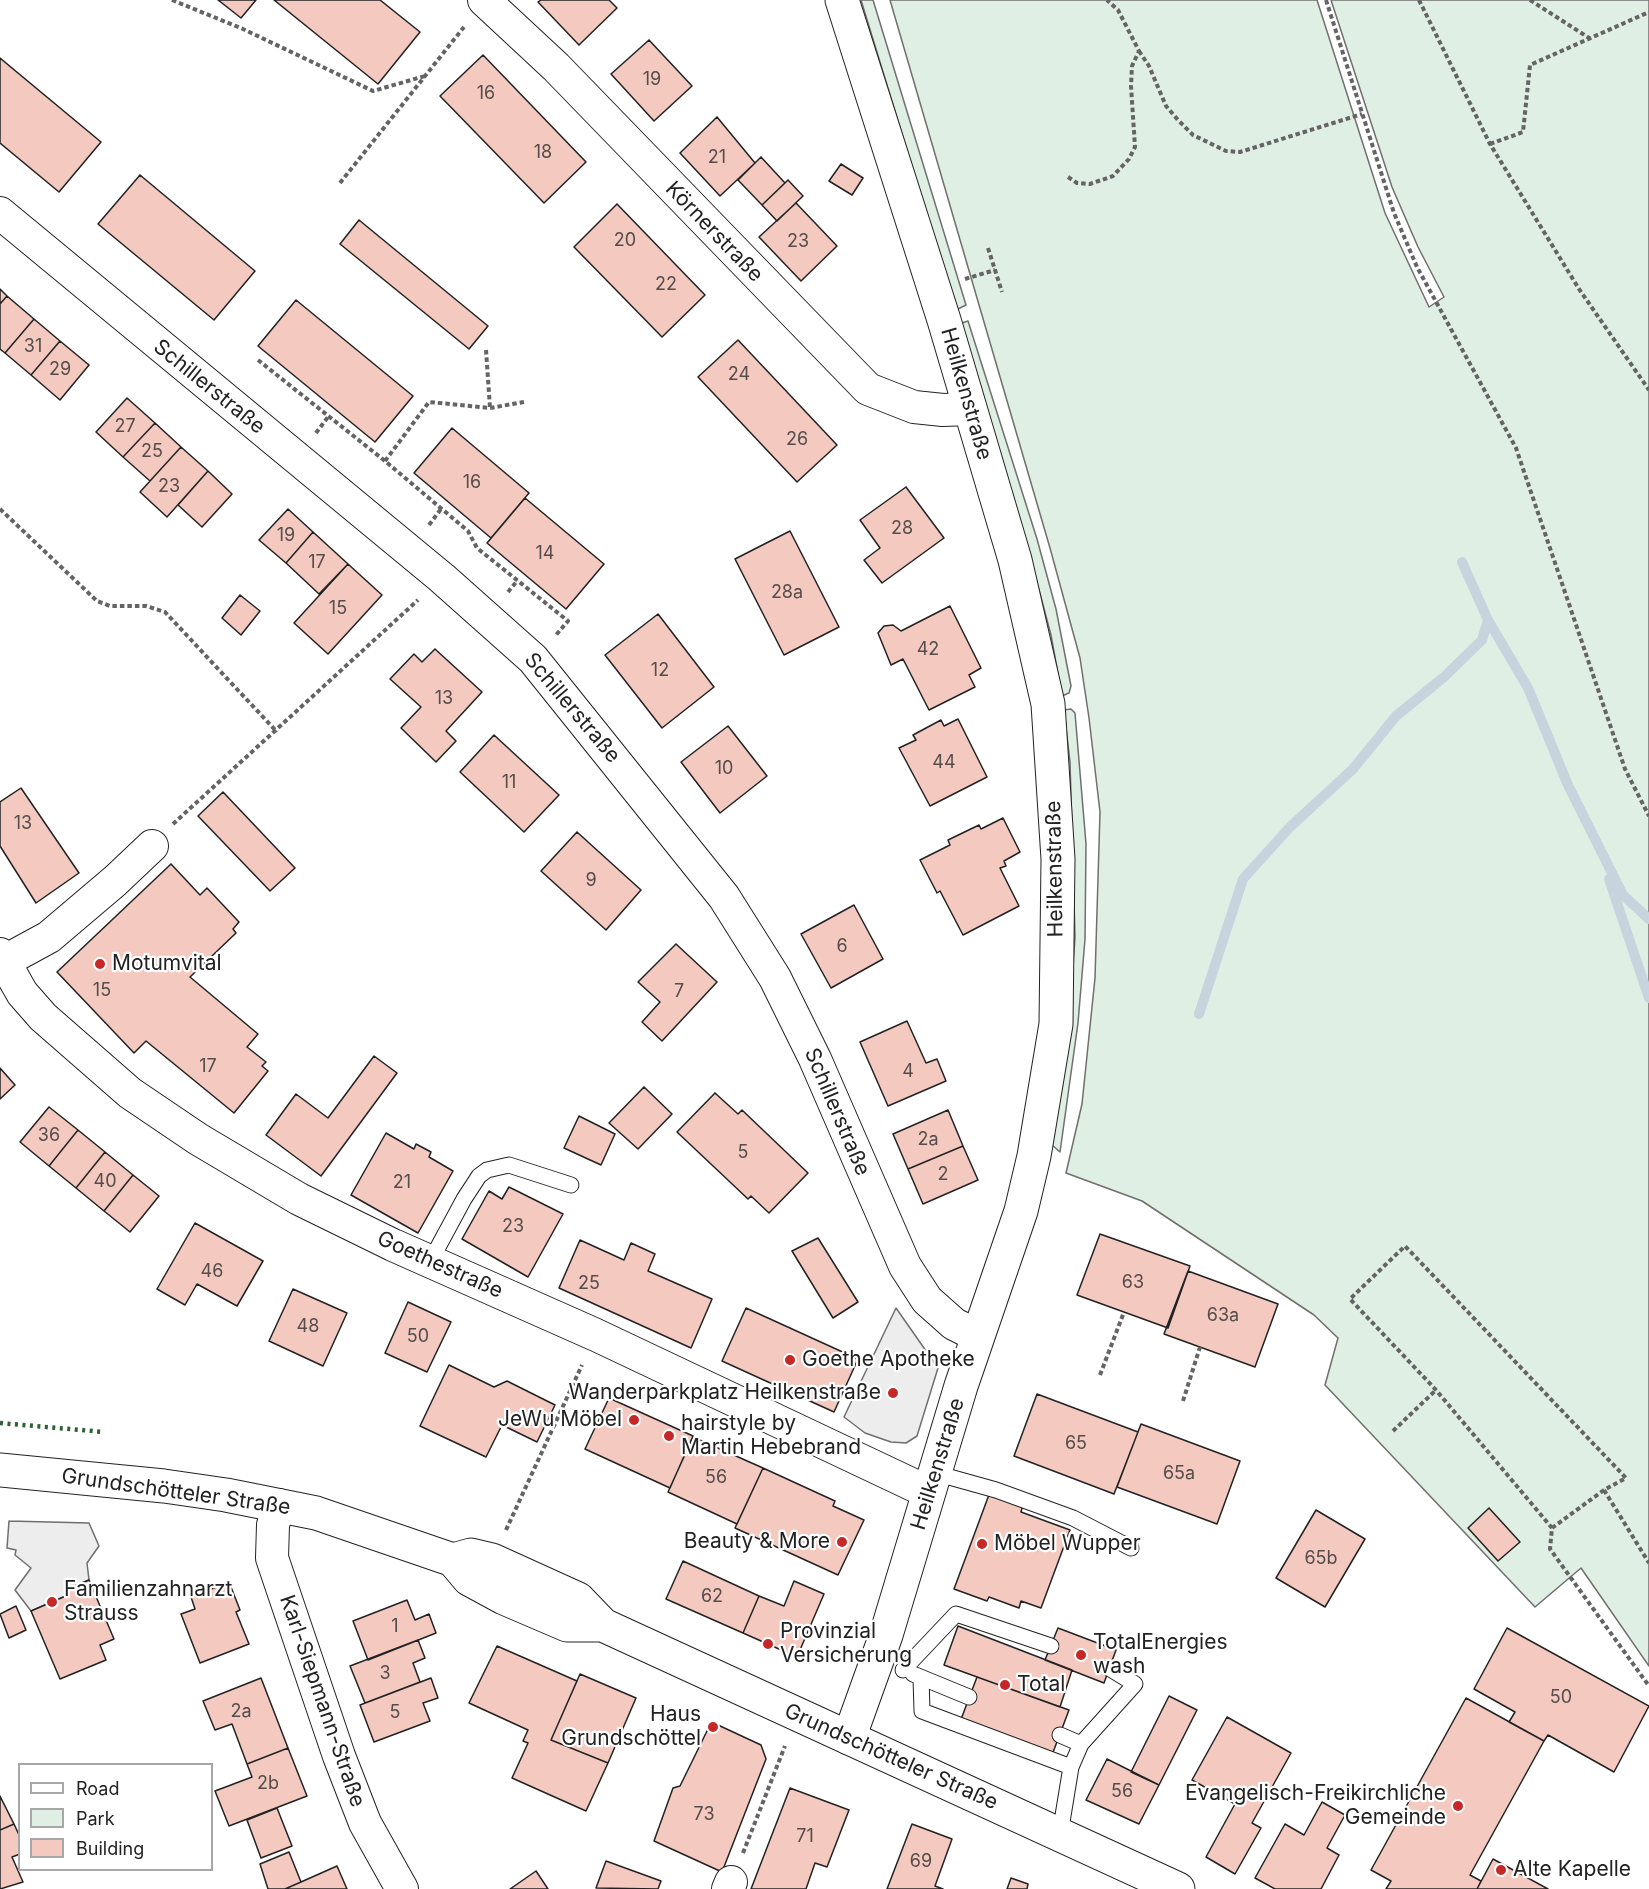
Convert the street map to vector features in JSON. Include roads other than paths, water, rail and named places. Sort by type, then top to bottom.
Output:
[{"type":"street","name":"Heilkenstraße","points":[[842,0],[1015,560],[1048,704],[1058,859],[1056,1024],[1034,1156],[1023,1200],[932,1483],[891,1665],[849,1738]]},
{"type":"street","name":"Körnerstraße","points":[[486,1],[556,67],[868,389],[914,406],[970,409]]},
{"type":"street","name":"Schillerstraße","points":[[0,213],[442,578],[533,659],[724,897],[775,978],[815,1059],[905,1266],[927,1300],[954,1324],[978,1336]]},
{"type":"street","name":"Goethestraße","points":[[152,846],[49,937],[3,958],[22,993],[43,1017],[130,1093],[198,1139],[299,1199],[430,1262],[932,1483]]},
{"type":"street","name":"Grundschötteler Straße","points":[[0,1470],[164,1486],[316,1513],[453,1560],[469,1579],[504,1598],[567,1625],[603,1625]]},
{"type":"street","name":"Karl-Siepmann-Straße","points":[[279,1505],[273,1526],[272,1558],[339,1756],[365,1823],[402,1889]]},
{"type":"street","name":"Grundschötteler Straße","points":[[453,1560],[471,1555],[492,1560],[578,1599],[603,1625],[1178,1889]]},
{"type":"lane","points":[[430,1262],[464,1198],[479,1176],[487,1170],[509,1165],[571,1185]]},
{"type":"lane","points":[[932,1483],[996,1490],[1073,1518],[1131,1548]]},
{"type":"lane","points":[[969,1697],[891,1665],[956,1614],[1051,1646]]},
{"type":"lane","points":[[1060,1834],[1071,1767],[1081,1744],[1135,1684],[1109,1668]]},
{"type":"lane","points":[[921,1678],[922,1711],[1071,1767]]},
{"type":"lane","points":[[1060,1735],[1081,1744]]},
{"type":"waterway","points":[[1462,562],[1488,620],[1528,688],[1568,785],[1623,895],[1649,919]]},
{"type":"waterway","points":[[1199,1014],[1243,879],[1290,827],[1353,769],[1396,716],[1444,677],[1482,640],[1488,620]]},
{"type":"waterway","points":[[1609,879],[1649,998]]},
{"type":"place","name":"Motumvital","points":[[100,964]]},
{"type":"place","name":"Goethe Apotheke","points":[[790,1360]]},
{"type":"place","name":"Wanderparkplatz Heilkenstraße","points":[[893,1393]]},
{"type":"place","name":"JeWu Möbel","points":[[634,1420]]},
{"type":"place","name":"hairstyle by Martin Hebebrand","points":[[669,1436]]},
{"type":"place","name":"Beauty & More","points":[[842,1542]]},
{"type":"place","name":"Möbel Wupper","points":[[982,1544]]},
{"type":"place","name":"Familienzahnarzt Strauss","points":[[52,1602]]},
{"type":"place","name":"Provinzial Versicherung","points":[[768,1644]]},
{"type":"place","name":"TotalEnergies wash","points":[[1081,1655]]},
{"type":"place","name":"Total","points":[[1005,1685]]},
{"type":"place","name":"Haus Grundschöttel","points":[[713,1727]]},
{"type":"place","name":"Evangelisch-Freikirchliche Gemeinde","points":[[1458,1806]]},
{"type":"place","name":"Alte Kapelle","points":[[1501,1870]]}]
